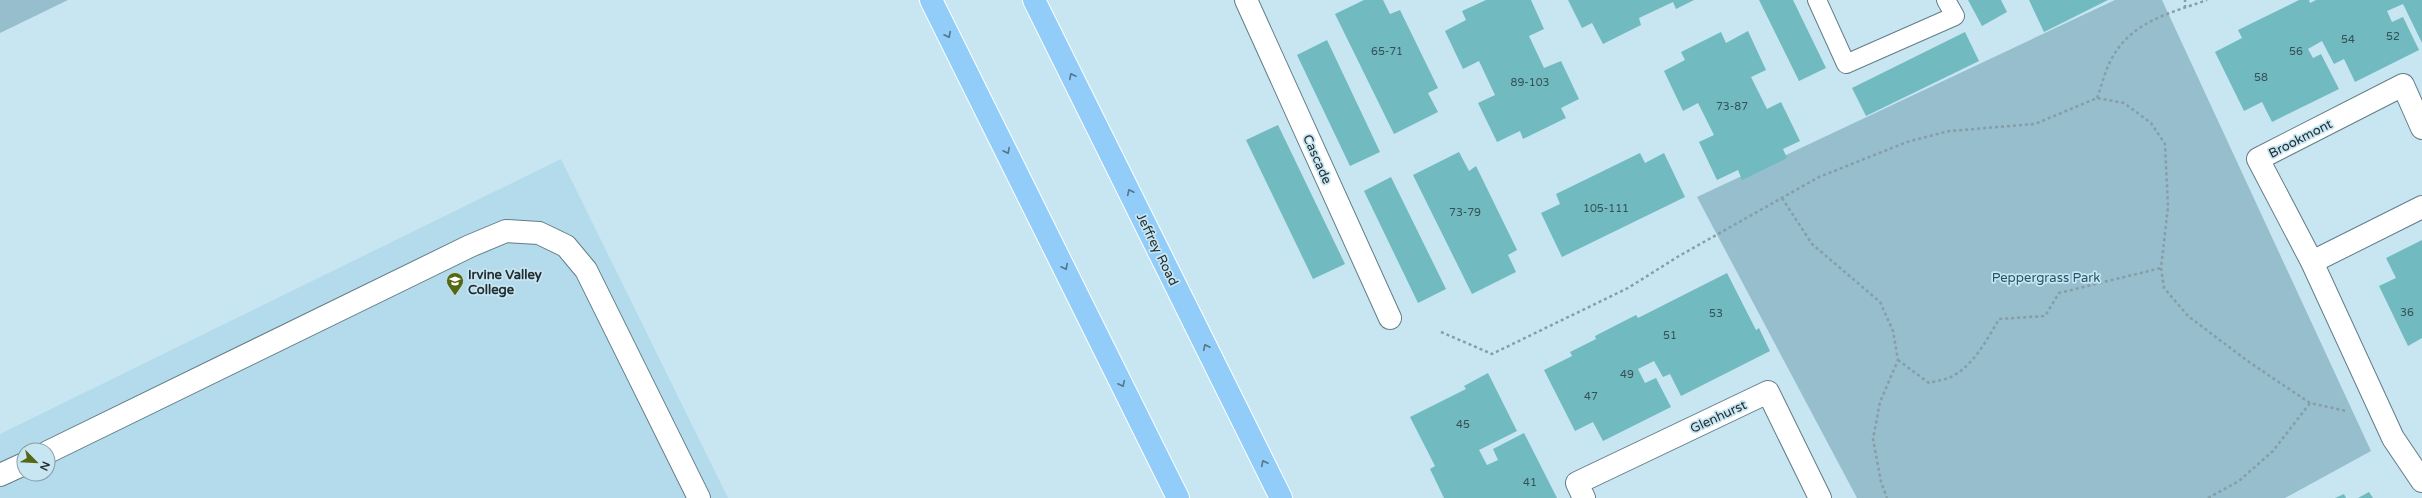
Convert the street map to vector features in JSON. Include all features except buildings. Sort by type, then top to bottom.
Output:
[{"type":"main road","points":[[931,0],[1178,498]]},
{"type":"main road","name":"Jeffrey Road","points":[[1034,0],[1281,498]]},
{"type":"street","name":"Cascade","points":[[1246,0],[1390,318]]},
{"type":"street","name":"Brookmont","points":[[2422,128],[2403,85],[2258,159],[2312,262],[2393,438],[2422,481]]},
{"type":"street","points":[[2312,262],[2422,207]]},
{"type":"street","points":[[56,448],[470,246],[506,231],[539,233],[566,246],[586,270],[699,498]]},
{"type":"street","name":"Glenhurst","points":[[1584,498],[1576,483],[1768,392],[1820,498]]},
{"type":"street","points":[[0,475],[16,468]]},
{"type":"lane","points":[[1817,0],[1846,64],[1955,16],[1946,0]]},
{"type":"path","points":[[2185,0],[2185,8]]},
{"type":"path","points":[[2097,98],[2112,58],[2125,38],[2149,21],[2207,0]]},
{"type":"path","points":[[1441,332],[1492,354],[1628,288],[1679,256],[1819,177],[1906,142],[1949,131],[2035,124],[2097,98],[2124,103],[2151,122],[2165,144],[2168,207],[2161,268],[2164,288],[2188,316],[2249,362],[2310,403],[2341,411],[2382,413]]},
{"type":"path","points":[[1782,198],[1812,244],[1880,302],[1893,331],[1898,360],[1880,402],[1873,439],[1881,482],[1887,498]]},
{"type":"path","points":[[1898,360],[1929,383],[1951,377],[1977,353],[1999,319],[2045,316],[2059,293],[2161,268]]},
{"type":"path","points":[[2208,498],[2239,481],[2274,451],[2310,403]]},
{"type":"shaded area","name":"Irvine Valley College","points":[[561,159],[728,498],[0,498],[0,434]]},
{"type":"green space","points":[[0,0],[68,0],[0,33]]},
{"type":"green space","name":"Peppergrass Park","points":[[2115,0],[2162,0],[2371,451],[2285,498],[1857,498],[1697,197]]},
{"type":"place","name":"Irvine Valley College","points":[[455,296]]}]
